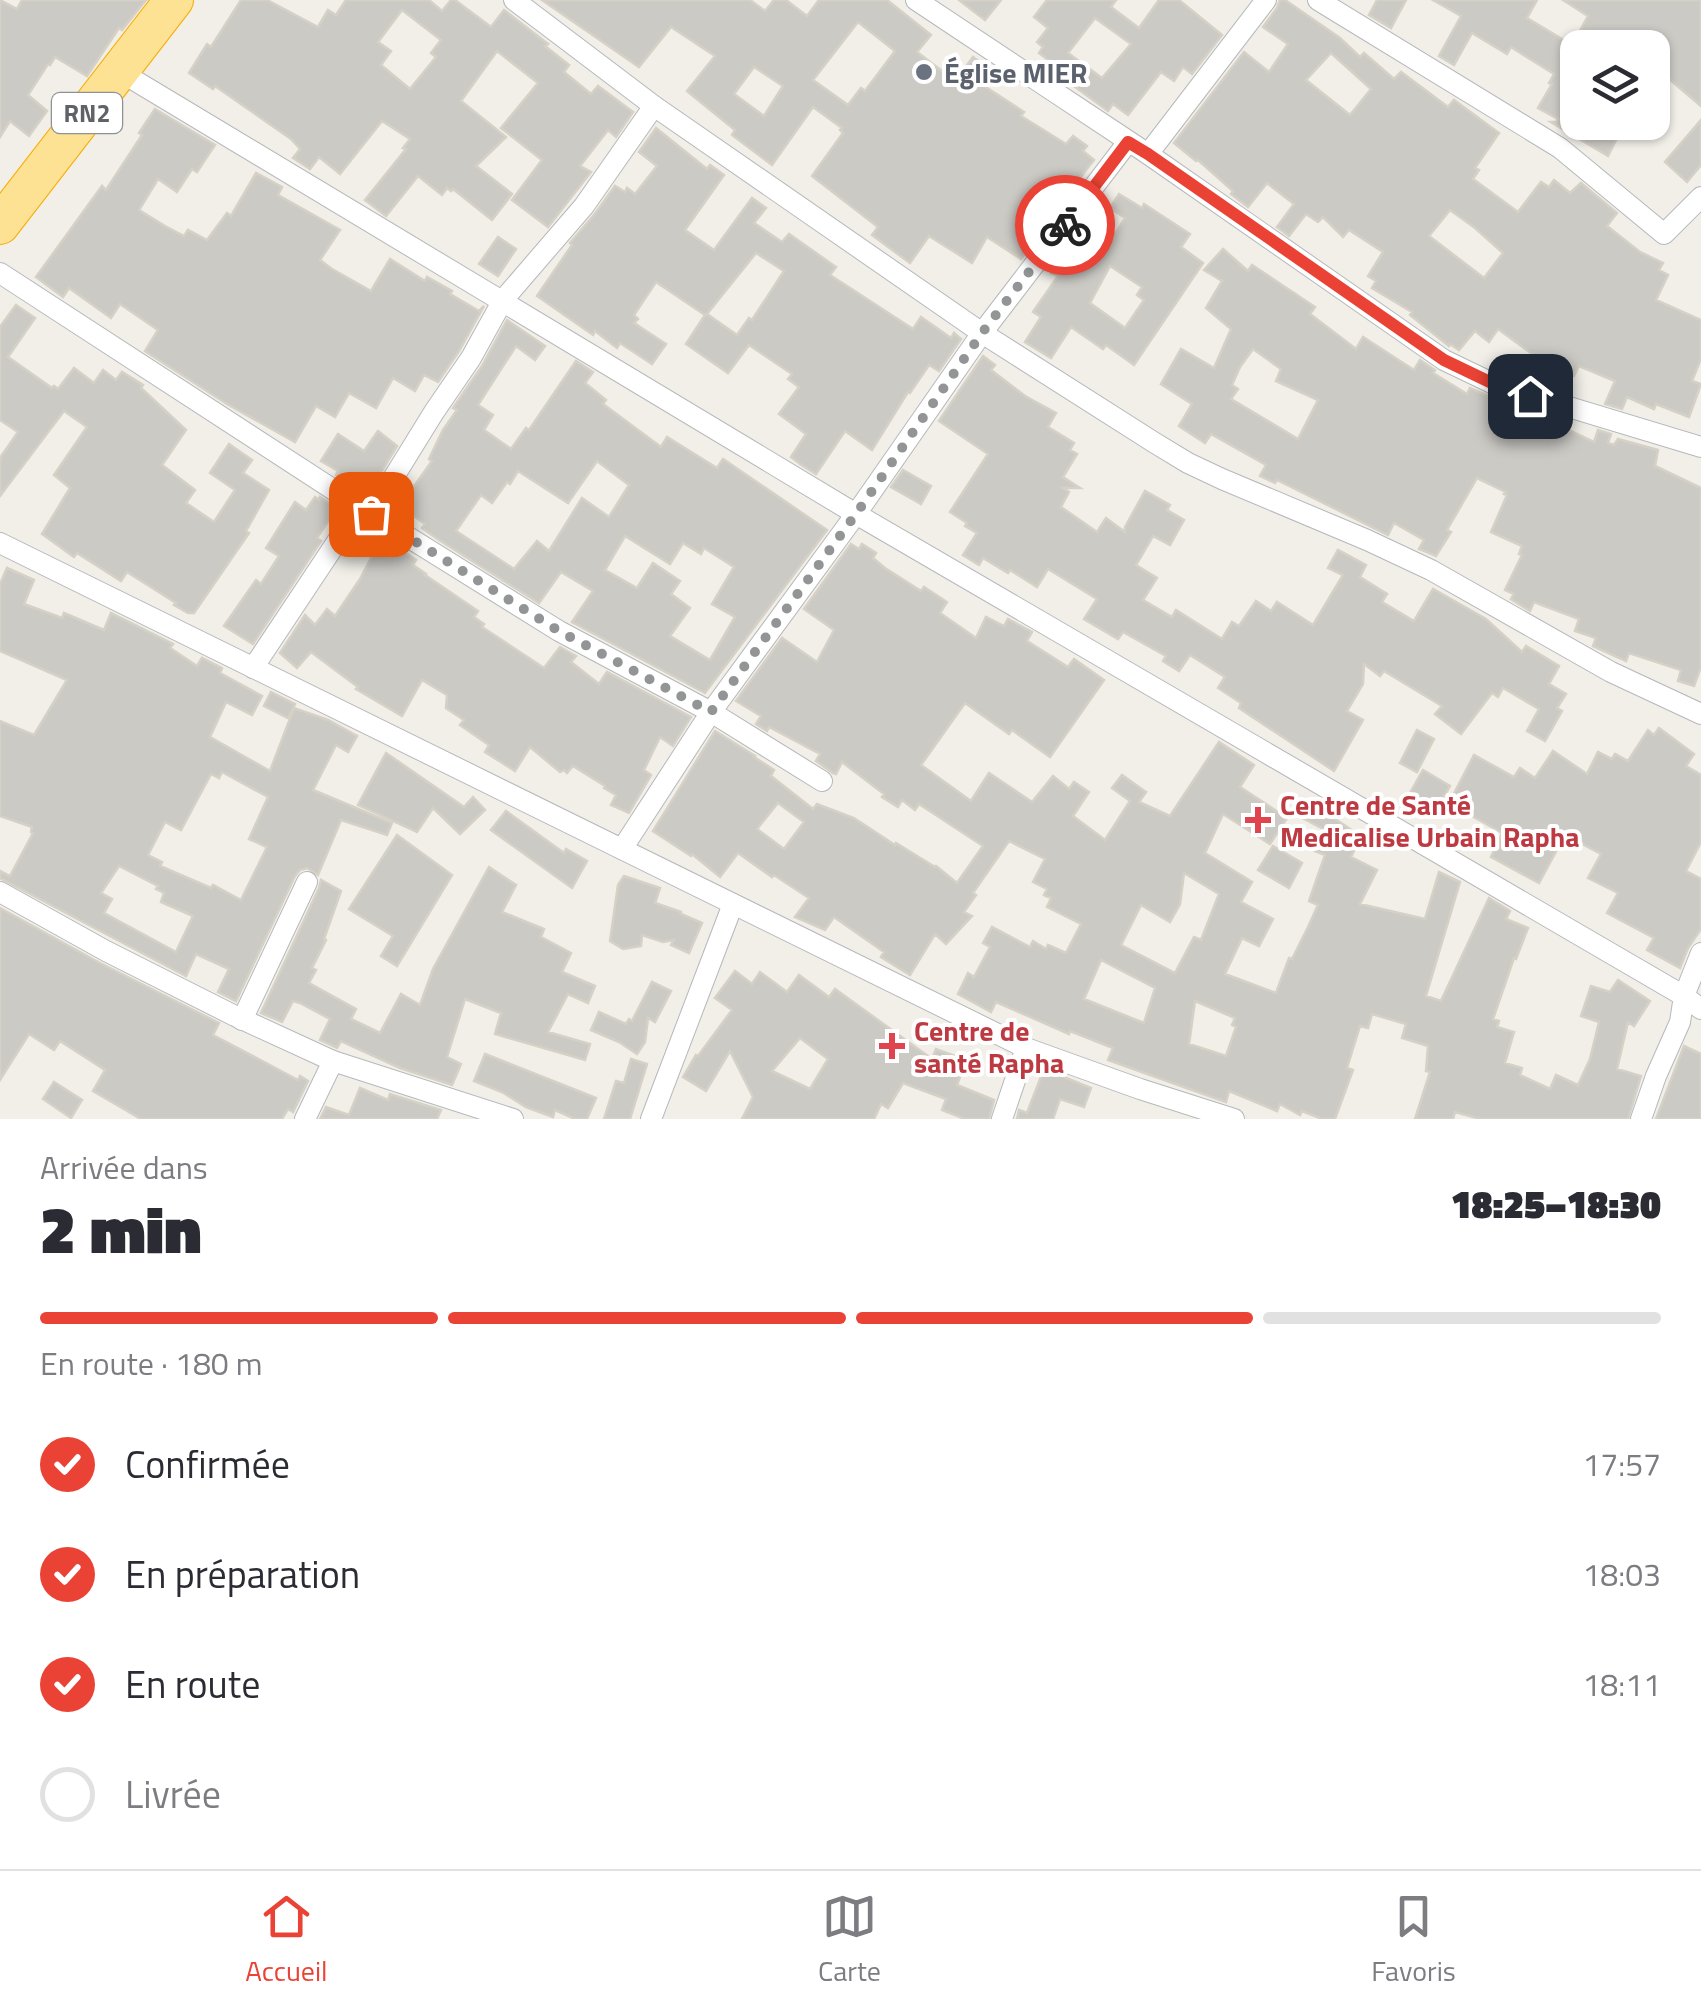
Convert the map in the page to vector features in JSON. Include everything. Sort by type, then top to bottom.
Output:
[{"type":"highway","name":"RN2","points":[[0,225],[174,0]]},
{"type":"street","points":[[514,0],[654,106],[982,333],[1188,463],[1431,570],[1611,672],[1701,714]]},
{"type":"street","points":[[916,0],[1148,154],[1444,360],[1496,385],[1701,447]]},
{"type":"street","points":[[1148,154],[1266,0]]},
{"type":"street","points":[[1318,0],[1560,148],[1664,234],[1701,197]]},
{"type":"street","points":[[119,71],[856,514],[1693,1003]]},
{"type":"street","points":[[253,668],[471,358],[504,300],[584,206],[654,106]]},
{"type":"street","points":[[622,849],[711,712],[982,333],[1128,142]]},
{"type":"street","points":[[0,272],[366,511],[559,631],[711,712],[822,781]]},
{"type":"street","points":[[0,543],[1026,1048],[1234,1119]]},
{"type":"street","points":[[242,1020],[308,882]]},
{"type":"street","points":[[0,892],[242,1020],[334,1061],[514,1119]]},
{"type":"street","points":[[651,1119],[733,904]]},
{"type":"street","points":[[1641,1119],[1680,1022],[1693,1003],[1701,953]]},
{"type":"street","points":[[1002,1119],[1026,1048]]},
{"type":"street","points":[[305,1119],[334,1061]]},
{"type":"building","points":[[0,0],[17,9],[22,0],[146,0],[122,30],[119,28],[87,76],[55,57],[28,95],[47,111],[29,136],[10,121],[0,137]]},
{"type":"building","points":[[241,0],[267,0],[318,27],[328,10],[336,15],[346,0],[429,0],[442,11],[455,0],[491,27],[504,10],[548,44],[545,46],[569,65],[564,72],[591,94],[598,86],[633,112],[616,137],[608,130],[580,166],[591,172],[548,227],[512,200],[542,160],[501,128],[538,83],[497,51],[461,101],[506,137],[476,166],[512,194],[492,220],[453,189],[447,188],[442,195],[418,176],[386,216],[365,200],[410,139],[382,121],[340,174],[319,157],[310,169],[293,158],[300,149],[291,139],[215,86],[213,89],[189,73],[207,44],[211,47]],"holes":[[[402,10],[441,40],[431,53],[436,57],[410,89],[381,65],[391,51],[378,42]]]},
{"type":"building","points":[[542,0],[750,0],[765,11],[774,0],[786,0],[807,16],[819,0],[887,0],[931,35],[917,52],[955,81],[973,57],[991,71],[981,84],[1024,112],[1021,116],[1066,144],[1073,136],[1087,146],[1083,151],[1094,160],[1029,243],[1032,245],[1021,259],[987,237],[972,263],[929,236],[910,263],[872,235],[878,227],[812,176],[843,133],[842,128],[813,107],[772,165],[732,135],[735,130],[687,91],[715,56],[671,27],[639,67]],"holes":[[[858,22],[895,51],[865,91],[861,88],[848,105],[813,80]],[[754,67],[783,86],[764,116],[734,94]]]},
{"type":"building","points":[[959,0],[1001,0],[985,20]]},
{"type":"building","points":[[1047,0],[1116,0],[1111,7],[1139,28],[1159,0],[1179,0],[1222,35],[1192,74],[1183,67],[1174,81],[1161,72],[1128,115],[1113,104],[1108,111],[1039,53],[1043,47],[1037,42],[1048,28],[1034,17]],"holes":[[[1095,18],[1131,44],[1102,78],[1068,53]]]},
{"type":"building","points":[[1280,0],[1285,0],[1340,38],[1360,57],[1364,53],[1394,79],[1401,72],[1448,107],[1454,100],[1499,133],[1475,168],[1479,170],[1473,179],[1518,212],[1541,182],[1549,187],[1554,180],[1570,193],[1581,183],[1617,213],[1607,226],[1640,252],[1663,263],[1659,270],[1668,275],[1656,300],[1701,320],[1701,359],[1692,381],[1701,384],[1689,417],[1656,404],[1654,409],[1627,397],[1622,409],[1605,404],[1615,381],[1579,366],[1566,381],[1542,370],[1546,364],[1498,329],[1489,342],[1475,331],[1459,350],[1449,346],[1410,315],[1412,312],[1372,288],[1376,281],[1368,276],[1383,252],[1349,230],[1343,237],[1323,217],[1318,222],[1306,214],[1289,236],[1277,227],[1294,204],[1267,183],[1248,207],[1174,143],[1244,52],[1269,72],[1288,44],[1263,27]],"holes":[[[1331,53],[1371,89],[1350,115],[1306,80]],[[1450,210],[1503,253],[1484,278],[1429,236]]]},
{"type":"building","points":[[1377,0],[1406,0],[1391,28],[1369,15]]},
{"type":"building","points":[[1433,0],[1537,0],[1527,18],[1560,38],[1560,127],[1551,122],[1558,119],[1538,108],[1554,74],[1511,47],[1507,54],[1472,33],[1454,65],[1439,56],[1461,16]]},
{"type":"building","points":[[1563,0],[1701,0],[1701,106],[1670,80],[1670,30],[1580,30],[1588,16]]},
{"type":"building","points":[[155,109],[215,145],[177,192],[158,179],[139,210],[165,226],[184,236],[188,230],[207,240],[227,213],[231,216],[256,173],[282,187],[278,195],[340,230],[320,260],[332,269],[371,291],[390,259],[425,281],[427,277],[452,291],[450,294],[479,311],[484,306],[438,382],[424,375],[415,391],[393,378],[376,408],[349,393],[335,417],[316,406],[295,442],[145,351],[158,330],[120,304],[111,318],[69,288],[63,297],[36,277],[102,186],[106,190]]},
{"type":"building","points":[[1701,120],[1701,165],[1687,182],[1665,162]]},
{"type":"building","points":[[656,128],[707,169],[710,165],[724,175],[685,230],[714,250],[752,198],[766,208],[754,223],[782,242],[789,234],[836,267],[830,275],[913,329],[921,317],[951,338],[954,333],[961,339],[939,371],[929,365],[872,450],[845,431],[816,474],[791,457],[806,434],[779,414],[799,387],[788,379],[792,374],[749,345],[728,373],[686,344],[705,315],[656,282],[634,315],[638,319],[634,323],[666,344],[652,364],[620,343],[617,348],[595,331],[593,335],[537,296],[570,243],[615,186],[635,194],[657,166],[639,152]],"holes":[[[756,253],[784,271],[752,320],[749,318],[737,335],[707,314]]]},
{"type":"building","points":[[1581,140],[1616,140],[1608,156]]},
{"type":"building","points":[[1119,194],[1142,208],[1144,204],[1190,234],[1181,247],[1203,263],[1134,365],[1071,327],[1051,358],[1025,342],[1041,317],[1033,312],[1058,276],[1051,273],[1080,228],[1108,246],[1125,218],[1110,208]],"holes":[[[1110,266],[1142,287],[1137,295],[1144,300],[1125,328],[1090,303]]]},
{"type":"building","points":[[498,237],[516,249],[498,276],[479,264]]},
{"type":"building","points":[[1223,249],[1248,271],[1252,265],[1315,307],[1310,314],[1356,349],[1363,337],[1414,370],[1420,360],[1467,394],[1470,388],[1496,399],[1494,406],[1543,429],[1547,420],[1594,442],[1598,430],[1611,434],[1608,443],[1614,445],[1618,439],[1658,450],[1655,466],[1701,488],[1701,667],[1694,686],[1678,681],[1681,670],[1629,653],[1626,661],[1593,646],[1596,638],[1575,631],[1579,619],[1534,602],[1530,611],[1511,599],[1514,594],[1505,590],[1522,555],[1522,546],[1491,532],[1506,492],[1477,478],[1436,556],[1419,549],[1424,540],[1394,523],[1388,535],[1277,480],[1275,483],[1260,476],[1266,465],[1211,434],[1205,443],[1179,426],[1192,404],[1161,384],[1181,349],[1214,368],[1231,329],[1206,308],[1222,281],[1204,270]],"holes":[[[1253,349],[1281,369],[1276,381],[1318,400],[1298,439],[1231,399],[1238,389],[1232,385]]]},
{"type":"building","points":[[16,305],[35,318],[8,357],[58,389],[74,368],[94,383],[103,370],[116,380],[122,372],[143,385],[141,388],[186,430],[162,465],[195,490],[186,503],[214,522],[235,490],[210,473],[229,444],[252,460],[243,473],[269,490],[246,531],[249,533],[194,613],[174,605],[127,572],[121,581],[77,553],[74,557],[42,534],[70,488],[54,475],[87,427],[64,411],[0,496],[0,458],[18,432],[0,420],[0,327]]},
{"type":"building","points":[[507,320],[545,346],[535,360],[516,346],[478,405],[493,415],[484,430],[511,449],[526,428],[529,430],[576,361],[593,372],[585,383],[606,400],[603,404],[661,447],[667,437],[717,468],[723,459],[827,530],[705,693],[572,622],[593,591],[561,572],[539,603],[439,540],[400,506],[432,461],[429,459],[443,430],[457,410],[453,408]],"holes":[[[597,461],[629,485],[609,517],[582,498],[549,551],[537,541],[514,569],[456,531],[481,495],[492,503],[518,471],[568,503]],[[625,536],[670,564],[683,543],[701,554],[704,548],[734,567],[712,604],[735,617],[710,660],[670,636],[690,608],[671,594],[680,581],[653,563],[637,588],[605,570]]]},
{"type":"building","points":[[983,356],[995,365],[991,370],[1056,413],[1048,427],[1074,443],[1070,450],[1077,454],[1063,477],[1080,488],[1063,488],[1069,492],[1061,507],[1097,532],[1106,518],[1125,532],[1145,491],[1170,505],[1167,510],[1184,520],[1170,545],[1153,536],[1136,565],[1157,578],[1143,600],[1172,617],[1176,610],[1222,639],[1232,622],[1239,626],[1256,601],[1271,611],[1277,602],[1313,625],[1343,575],[1328,568],[1338,550],[1366,565],[1360,577],[1387,594],[1382,602],[1414,621],[1433,589],[1486,619],[1522,652],[1526,646],[1559,666],[1549,684],[1566,694],[1557,708],[1562,711],[1545,741],[1527,731],[1539,709],[1503,688],[1498,697],[1492,693],[1461,734],[1435,714],[1442,706],[1384,671],[1380,676],[1364,664],[1363,684],[1347,711],[1363,720],[1334,771],[1239,708],[1241,703],[1218,688],[1225,677],[1190,655],[1179,671],[1163,661],[1166,656],[1123,632],[1118,639],[1084,619],[1097,599],[1048,569],[1037,587],[983,558],[979,565],[963,555],[977,533],[950,512],[988,454],[939,421]]},
{"type":"building","points":[[378,431],[397,446],[369,492],[353,481],[351,485],[321,461],[338,434],[364,451]]},
{"type":"building","points":[[903,470],[931,486],[921,504],[891,487]]},
{"type":"building","points":[[315,497],[335,507],[335,511],[317,538],[321,541],[253,644],[224,626],[256,580],[261,584],[279,556],[266,548],[295,502],[306,510]]},
{"type":"building","points":[[378,535],[416,560],[413,565],[425,575],[478,611],[474,617],[484,624],[482,627],[544,668],[560,647],[576,656],[571,662],[599,684],[607,672],[691,717],[673,746],[660,737],[644,770],[651,775],[629,813],[611,805],[616,795],[605,786],[573,766],[567,773],[560,772],[530,747],[515,771],[485,752],[489,745],[460,725],[464,720],[446,708],[447,695],[422,680],[402,716],[356,689],[311,652],[297,668],[280,653],[305,615],[315,625],[327,609],[335,616],[360,579],[373,554],[367,551]]},
{"type":"building","points":[[851,544],[859,549],[862,544],[876,553],[873,558],[885,568],[947,602],[940,613],[976,638],[986,617],[1004,626],[1008,619],[1032,632],[1027,641],[1068,667],[1074,659],[1104,680],[1050,757],[965,703],[921,765],[971,801],[989,773],[1032,802],[1053,776],[1069,789],[1074,782],[1089,792],[1073,816],[1105,840],[1130,801],[1112,788],[1122,775],[1146,792],[1139,802],[1170,816],[1219,742],[1254,765],[1240,787],[1287,818],[1270,844],[1223,814],[1205,853],[1252,882],[1241,902],[1273,919],[1259,946],[1242,938],[1225,974],[1276,993],[1289,958],[1292,959],[1318,905],[1309,901],[1325,855],[1315,851],[1325,830],[1295,814],[1304,798],[1356,833],[1351,857],[1377,870],[1360,904],[1425,919],[1439,872],[1460,882],[1426,996],[1441,1001],[1489,898],[1510,911],[1506,919],[1528,928],[1493,1019],[1499,1021],[1497,1027],[1514,1032],[1505,1063],[1522,1068],[1520,1075],[1550,1089],[1556,1075],[1578,1085],[1590,1059],[1599,1022],[1581,1016],[1591,986],[1610,992],[1618,980],[1650,1001],[1634,1026],[1628,1022],[1617,1069],[1641,1076],[1628,1119],[1480,1119],[1455,1112],[1453,1119],[1415,1119],[1430,1072],[1426,1071],[1428,1046],[1402,1038],[1406,1024],[1372,1014],[1368,1028],[1360,1026],[1347,1068],[1353,1070],[1335,1119],[1322,1119],[1302,1111],[1300,1115],[1280,1104],[1277,1111],[1229,1091],[1226,1102],[1108,1060],[1113,1048],[1070,1031],[1069,1034],[996,1002],[991,1012],[958,994],[968,973],[974,977],[990,947],[983,943],[992,927],[1030,947],[1033,941],[1046,949],[1048,945],[1066,953],[1081,924],[1047,907],[1051,898],[1044,895],[1047,889],[1033,882],[1045,859],[1009,841],[973,893],[976,895],[964,912],[972,916],[946,944],[935,934],[910,975],[881,957],[884,952],[834,917],[825,930],[795,917],[809,898],[738,853],[720,877],[692,854],[653,831],[715,731],[774,770],[771,776],[813,809],[817,804],[854,818],[936,866],[957,883],[983,846],[919,804],[915,810],[902,800],[898,807],[842,762],[833,773],[816,761],[820,754],[769,727],[767,731],[756,724],[761,716],[736,701],[782,638],[817,662],[834,630],[804,609]],"holes":[[[778,803],[804,822],[784,849],[757,829]],[[1184,873],[1219,894],[1201,940],[1194,937],[1175,973],[1121,945],[1141,905],[1170,922],[1180,904]],[[1101,960],[1155,988],[1144,1023],[1084,999]],[[1195,1001],[1235,1018],[1232,1025],[1236,1027],[1226,1056],[1189,1044]]]},
{"type":"building","points":[[7,568],[34,580],[24,604],[62,618],[64,613],[104,630],[111,613],[173,644],[170,648],[197,666],[202,658],[222,668],[220,673],[262,696],[252,715],[226,702],[210,737],[270,771],[294,708],[357,736],[348,752],[336,745],[313,790],[392,823],[387,835],[341,820],[318,875],[307,868],[295,876],[236,1001],[218,992],[229,969],[196,954],[186,976],[0,878],[0,871],[10,876],[33,833],[32,827],[0,816],[0,721],[34,735],[67,680],[0,651],[0,584]],"holes":[[[222,772],[268,797],[249,839],[267,847],[241,900],[160,866],[162,862],[148,855],[165,822],[181,830],[211,774],[219,778]],[[119,866],[158,886],[156,889],[164,893],[161,902],[193,916],[176,952],[104,913],[112,899],[101,893]]]},
{"type":"building","points":[[271,692],[295,704],[288,718],[264,706]]},
{"type":"building","points":[[1659,728],[1694,754],[1686,766],[1701,775],[1701,842],[1686,871],[1701,879],[1701,929],[1680,968],[1647,950],[1654,938],[1607,913],[1618,893],[1588,878],[1601,854],[1565,835],[1539,883],[1491,857],[1502,833],[1449,803],[1474,755],[1514,777],[1520,768],[1535,778],[1553,751],[1587,774],[1598,752],[1628,761],[1648,730],[1654,735]]},
{"type":"building","points":[[1417,730],[1434,739],[1417,772],[1400,763]]},
{"type":"building","points":[[386,753],[464,807],[473,797],[485,810],[460,834],[433,808],[417,832],[358,805]]},
{"type":"building","points":[[1423,770],[1450,786],[1433,816],[1406,800]]},
{"type":"building","points":[[506,811],[564,853],[566,849],[587,861],[572,888],[491,830]]},
{"type":"building","points":[[397,835],[452,875],[397,966],[381,956],[393,936],[349,909]]},
{"type":"building","points":[[1273,846],[1302,863],[1289,888],[1258,870]]},
{"type":"building","points":[[489,867],[516,885],[502,912],[544,929],[541,937],[571,953],[562,972],[595,986],[588,1003],[568,994],[548,1032],[590,1044],[585,1060],[495,1034],[501,1013],[465,999],[447,1057],[461,1064],[452,1085],[400,1068],[341,1041],[337,1048],[320,1040],[330,1019],[300,1003],[293,1001],[282,1022],[261,1013],[321,880],[341,891],[309,983],[356,1009],[351,1019],[380,1033],[401,994],[420,1005],[433,969]]},
{"type":"building","points":[[624,876],[660,888],[655,903],[702,923],[689,953],[671,945],[674,940],[663,942],[642,935],[641,946],[623,949],[610,941],[618,885]]},
{"type":"building","points":[[0,908],[219,1023],[213,1035],[298,1080],[300,1076],[308,1081],[293,1112],[288,1109],[282,1119],[141,1119],[93,1091],[105,1070],[60,1041],[54,1050],[29,1034],[0,1080]]},
{"type":"building","points":[[735,971],[752,984],[760,972],[787,992],[799,975],[829,997],[835,989],[932,1059],[936,1049],[966,1060],[957,1085],[994,1100],[989,1119],[965,1119],[942,1110],[946,1099],[903,1083],[888,1108],[881,1104],[874,1119],[742,1119],[753,1097],[730,1051],[706,1091],[683,1077],[732,1010],[715,998]],"holes":[[[800,1038],[828,1059],[810,1089],[772,1071]]]},
{"type":"building","points":[[652,982],[671,991],[655,1022],[648,1018],[645,1042],[637,1054],[591,1030],[599,1012],[626,1024],[629,1019],[632,1021]]},
{"type":"building","points":[[1684,1046],[1701,1054],[1701,1119],[1656,1119]]},
{"type":"building","points":[[485,1054],[596,1098],[587,1119],[575,1119],[555,1110],[553,1117],[474,1081]]},
{"type":"building","points":[[631,1059],[647,1064],[630,1119],[604,1119],[616,1081],[624,1083]]},
{"type":"building","points":[[1044,1069],[1091,1088],[1084,1107],[1060,1099],[1053,1119],[1017,1119],[1019,1110],[1027,1113]]},
{"type":"building","points":[[54,1082],[82,1100],[71,1118],[43,1099]]},
{"type":"building","points":[[360,1088],[388,1100],[390,1094],[441,1110],[437,1119],[320,1119],[326,1107],[349,1115]]},
{"type":"way so far","points":[[371,514],[559,631],[711,712],[982,333],[1065,225]]},
{"type":"place","name":"Église MIER","points":[[924,72]]},
{"type":"place","name":"Centre de Santé Medicalise Urbain Rapha","points":[[1258,820]]},
{"type":"place","name":"Centre de santé Rapha","points":[[892,1046]]},
{"type":"route","points":[[1065,225],[1128,142],[1444,360],[1530,396]]}]
